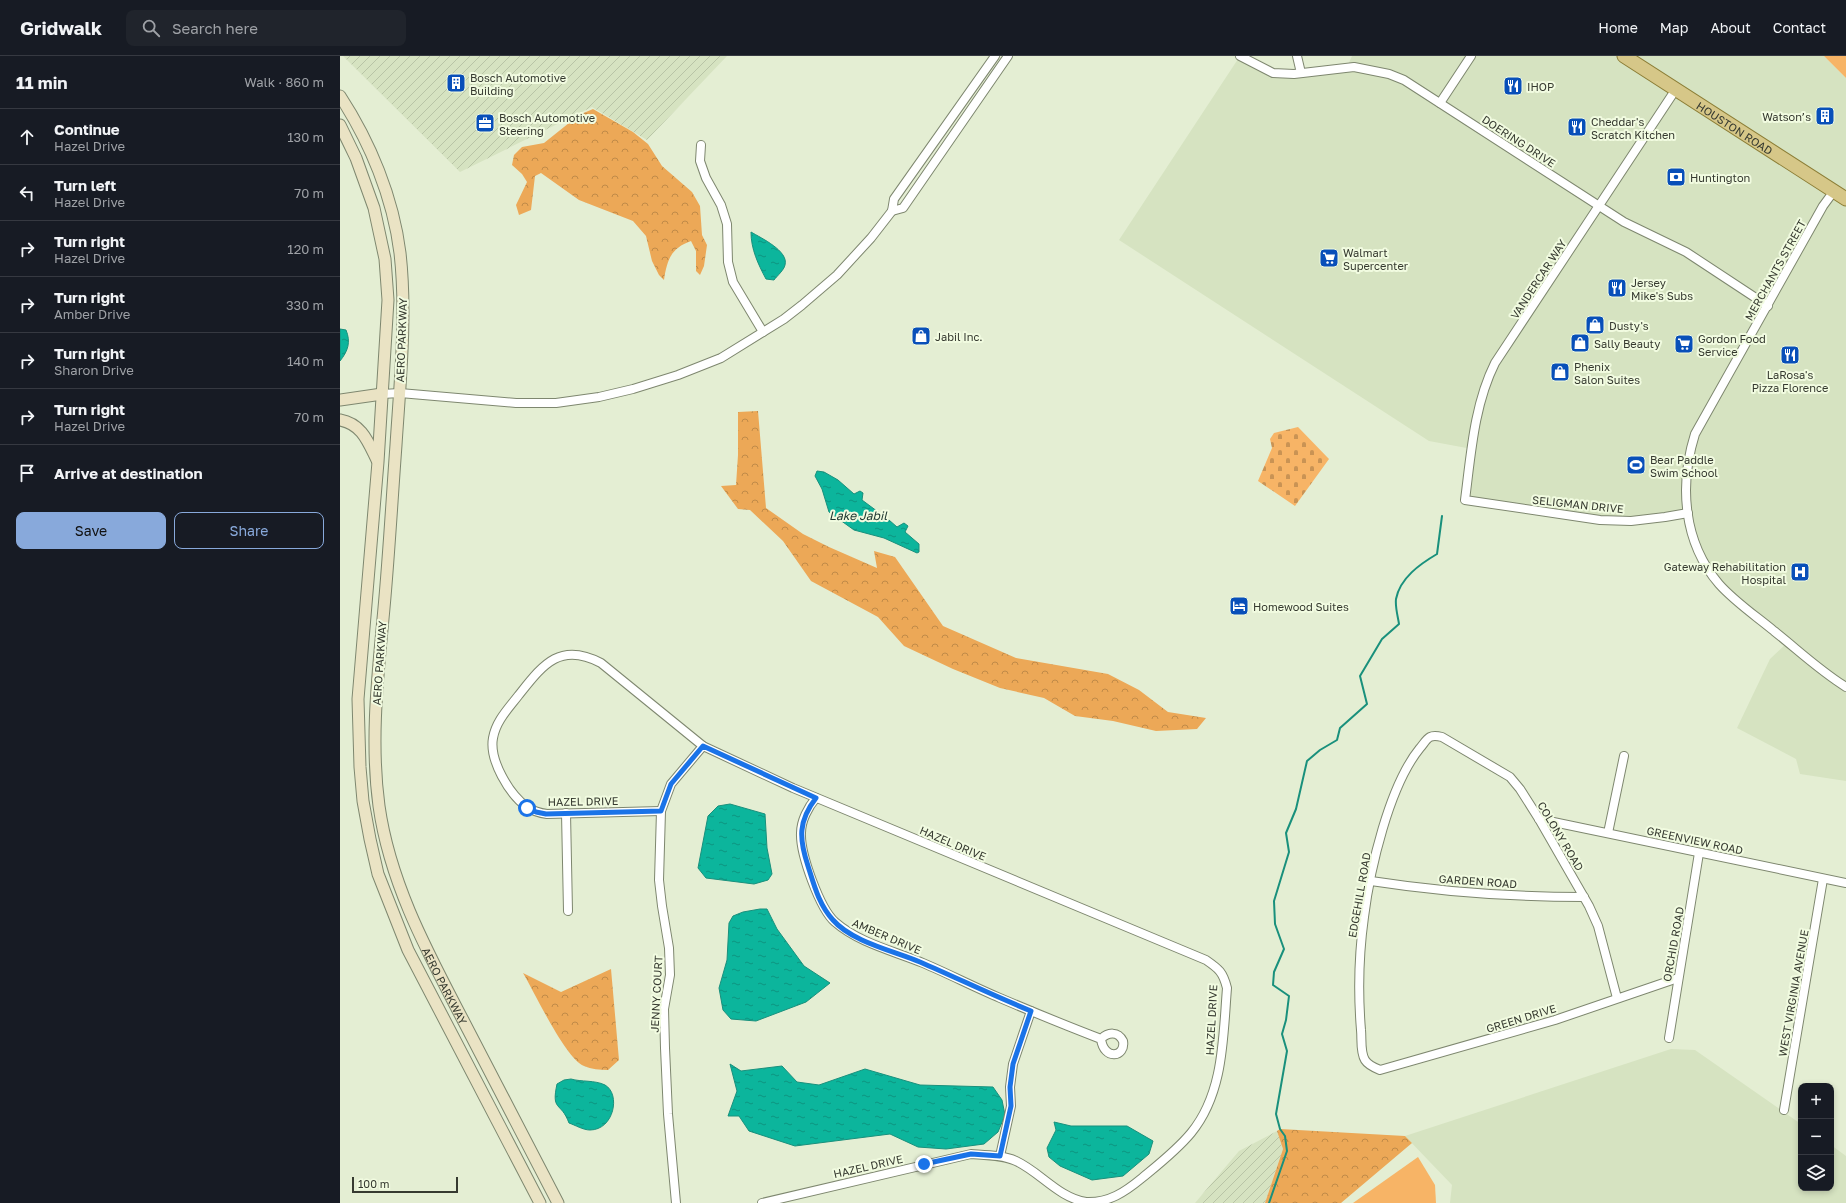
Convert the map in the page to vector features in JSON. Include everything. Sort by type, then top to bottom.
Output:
[{"type":"main road","name":"HOUSTON ROAD","points":[[1624,56],[1846,199]]},
{"type":"main road","name":"AERO PARKWAY","points":[[340,96],[357,123],[370,149],[392,214],[398,244],[403,292],[400,393],[376,693],[376,771],[379,807],[395,872],[422,940],[558,1203]]},
{"type":"main road","name":"AERO PARKWAY","points":[[340,125],[356,158],[372,201],[385,259],[388,300],[378,462],[358,699],[360,767],[363,801],[370,839],[378,874],[408,950],[540,1203]]},
{"type":"main road","points":[[340,400],[382,394]]},
{"type":"main road","points":[[340,420],[354,424],[366,436],[378,462]]},
{"type":"street","points":[[382,394],[400,393],[538,404],[599,397],[655,383],[720,358],[764,332],[802,305],[837,275],[871,238],[892,211],[894,199],[995,56]]},
{"type":"street","points":[[892,211],[903,208],[1008,56]]},
{"type":"street","name":"DOERING DRIVE","points":[[1240,56],[1273,73],[1301,73],[1347,67],[1374,70],[1404,80],[1634,228],[1686,252],[1768,306]]},
{"type":"street","points":[[1297,56],[1301,73]]},
{"type":"street","points":[[1440,103],[1471,56]]},
{"type":"street","name":"VANDERCAR WAY","points":[[1465,500],[1476,424],[1484,387],[1495,363],[1676,89]]},
{"type":"street","points":[[700,145],[700,161],[706,178],[721,205],[727,224],[728,262],[733,282],[764,332]]},
{"type":"street","name":"MERCHANTS STREET","points":[[1834,191],[1824,206],[1695,434],[1689,455],[1686,475],[1688,513],[1694,537],[1702,559],[1719,584],[1802,655],[1846,688]]},
{"type":"street","name":"SELIGMAN DRIVE","points":[[1465,500],[1600,520],[1631,521],[1688,513]]},
{"type":"street","name":"HAZEL DRIVE","points":[[661,811],[546,814],[536,812],[513,794],[498,768],[493,749],[496,728],[503,716],[540,669],[553,659],[566,655],[588,656],[601,664],[703,746],[816,798],[1206,960],[1219,968],[1227,988],[1222,1053],[1218,1073],[1208,1105],[1192,1132],[1168,1156],[1120,1196],[1108,1201],[1092,1203],[1074,1200],[1016,1161],[1000,1156],[971,1154],[762,1203]]},
{"type":"street","name":"COLONY ROAD","points":[[1429,738],[1435,736],[1442,737],[1510,777],[1539,818],[1584,897],[1598,926],[1617,998]]},
{"type":"street","name":"EDGEHILL ROAD","points":[[1370,1065],[1365,1061],[1363,1053],[1360,1019],[1361,945],[1364,917],[1381,835],[1390,806],[1414,755],[1429,738]]},
{"type":"street","points":[[661,811],[671,784],[703,746]]},
{"type":"street","points":[[1608,833],[1624,756]]},
{"type":"street","name":"AMBER DRIVE","points":[[816,798],[805,816],[800,832],[801,844],[818,898],[834,922],[848,932],[864,940],[1101,1039]]},
{"type":"street","name":"JENNY COURT","points":[[661,811],[659,880],[669,948],[670,975],[664,1009],[665,1048],[676,1203]]},
{"type":"street","points":[[566,813],[568,911]]},
{"type":"street","name":"GREENVIEW ROAD","points":[[1539,818],[1846,884]]},
{"type":"street","name":"ORCHID ROAD","points":[[1669,1038],[1699,853]]},
{"type":"street","name":"WEST VIRGINIA AVENUE","points":[[1784,1110],[1823,879]]},
{"type":"street","name":"GARDEN ROAD","points":[[1371,881],[1445,891],[1546,897],[1584,897]]},
{"type":"street","name":"GREEN DRIVE","points":[[1370,1065],[1380,1070],[1555,1020],[1678,978]]},
{"type":"street","points":[[1000,1156],[1011,1106],[1010,1087],[1013,1064],[1031,1011]]},
{"type":"shaded area","name":"Bosch Automotive Steering","points":[[343,56],[727,56],[647,140],[592,107],[460,172]]},
{"type":"shaded area","points":[[1240,56],[1273,73],[1347,67],[1352,56],[1824,56],[1846,78],[1846,781],[1800,774],[1796,759],[1737,728],[1770,659],[1788,642],[1758,617],[1709,570],[1688,513],[1631,521],[1465,500],[1472,449],[1429,441],[1119,240]]},
{"type":"shaded area","points":[[1671,1049],[1695,1050],[1798,1122],[1798,1191],[1834,1191],[1834,1147],[1846,1156],[1846,1203],[1450,1203],[1452,1185],[1405,1136]]},
{"type":"shaded area","points":[[1277,1131],[1283,1149],[1265,1203],[1195,1203],[1239,1151]]},
{"type":"green space","points":[[1824,56],[1846,56],[1846,78]]},
{"type":"green space","points":[[593,109],[633,132],[648,144],[662,166],[692,192],[700,206],[702,235],[707,245],[704,266],[700,275],[696,271],[696,251],[691,241],[674,251],[667,266],[664,280],[659,275],[652,261],[646,236],[633,221],[579,200],[541,173],[535,176],[531,210],[519,215],[516,205],[527,182],[522,174],[512,165],[514,155],[522,147],[544,143],[579,115]]},
{"type":"green space","points":[[758,411],[766,508],[803,534],[877,568],[874,551],[895,557],[943,626],[1016,658],[1108,674],[1139,690],[1168,712],[1206,718],[1197,729],[1156,731],[1113,721],[1075,716],[1044,698],[1000,688],[953,669],[904,646],[878,617],[811,581],[783,541],[750,510],[738,509],[721,486],[736,485],[738,412]]},
{"type":"green space","points":[[1298,427],[1329,459],[1295,506],[1258,481],[1272,448],[1270,439],[1274,433]]},
{"type":"green space","points":[[611,969],[619,1060],[608,1070],[590,1068],[576,1061],[568,1051],[551,1024],[523,973],[561,992]]},
{"type":"green space","points":[[1280,1129],[1405,1136],[1412,1143],[1341,1203],[1265,1203],[1283,1149],[1277,1131]]},
{"type":"green space","points":[[1418,1157],[1435,1185],[1436,1203],[1353,1203]]},
{"type":"water","points":[[751,232],[767,241],[783,255],[785,265],[774,280],[766,279],[760,268],[751,238]]},
{"type":"water","points":[[340,329],[346,330],[348,334],[348,346],[340,361]]},
{"type":"water","name":"Lake Jabil","points":[[817,471],[824,472],[838,480],[854,494],[860,491],[863,493],[862,500],[897,527],[904,523],[908,526],[905,532],[919,544],[919,552],[917,553],[884,538],[854,530],[829,512],[822,489],[815,476]]},
{"type":"water","points":[[730,804],[765,814],[767,848],[772,874],[768,880],[754,884],[706,878],[698,868],[708,816],[718,806]]},
{"type":"water","points":[[767,909],[777,929],[804,966],[830,983],[806,1002],[756,1021],[731,1019],[723,1010],[719,988],[727,960],[729,923],[733,916],[743,912]]},
{"type":"water","points":[[730,1064],[741,1071],[782,1066],[797,1082],[819,1085],[865,1069],[920,1085],[993,1087],[1002,1100],[1005,1115],[998,1132],[984,1144],[946,1149],[918,1147],[890,1134],[795,1146],[749,1131],[739,1116],[728,1116],[737,1091]]},
{"type":"water","points":[[571,1079],[601,1083],[610,1090],[614,1103],[610,1118],[605,1124],[598,1128],[587,1130],[569,1123],[566,1116],[556,1103],[555,1093],[557,1084],[564,1080]]},
{"type":"water","points":[[1054,1122],[1071,1126],[1127,1126],[1153,1141],[1149,1154],[1123,1176],[1092,1180],[1060,1166],[1049,1157],[1047,1148],[1056,1130]]},
{"type":"waterway","points":[[1269,1203],[1287,1151],[1285,1136],[1280,1129],[1276,1114],[1287,1051],[1282,1034],[1286,1020],[1289,996],[1273,985],[1274,972],[1284,949],[1275,924],[1274,901],[1289,852],[1286,833],[1296,809],[1307,761],[1320,750],[1337,740],[1340,728],[1367,704],[1360,676],[1382,639],[1399,624],[1396,599],[1398,591],[1406,578],[1424,562],[1437,554],[1442,516]]},
{"type":"place","name":"Bosch Automotive Building","points":[[456,83]]},
{"type":"place","name":"IHOP","points":[[1513,86]]},
{"type":"place","name":"Watson’s","points":[[1825,116]]},
{"type":"place","name":"Bosch Automotive Steering","points":[[485,123]]},
{"type":"place","name":"Cheddar's Scratch Kitchen","points":[[1577,127]]},
{"type":"place","name":"Huntington","points":[[1676,177]]},
{"type":"place","name":"Walmart Supercenter","points":[[1329,258]]},
{"type":"place","name":"Jersey Mike's Subs","points":[[1617,288]]},
{"type":"place","name":"Dusty's","points":[[1595,325]]},
{"type":"place","name":"Jabil Inc.","points":[[921,336]]},
{"type":"place","name":"Sally Beauty","points":[[1580,343]]},
{"type":"place","name":"Gordon Food Service","points":[[1684,344]]},
{"type":"place","name":"LaRosa's Pizza Florence","points":[[1790,355]]},
{"type":"place","name":"Phenix Salon Suites","points":[[1560,372]]},
{"type":"place","name":"Bear Paddle Swim School","points":[[1636,465]]},
{"type":"place","name":"Gateway Rehabilitation Hospital","points":[[1800,572]]},
{"type":"place","name":"Homewood Suites","points":[[1239,606]]},
{"type":"route","points":[[527,808],[546,814],[661,811],[671,784],[703,746],[816,798],[805,816],[800,832],[801,844],[818,898],[834,922],[848,932],[864,940],[963,980],[998,998],[1031,1011],[1013,1064],[1010,1087],[1011,1106],[1000,1156],[971,1154],[924,1164]]}]
